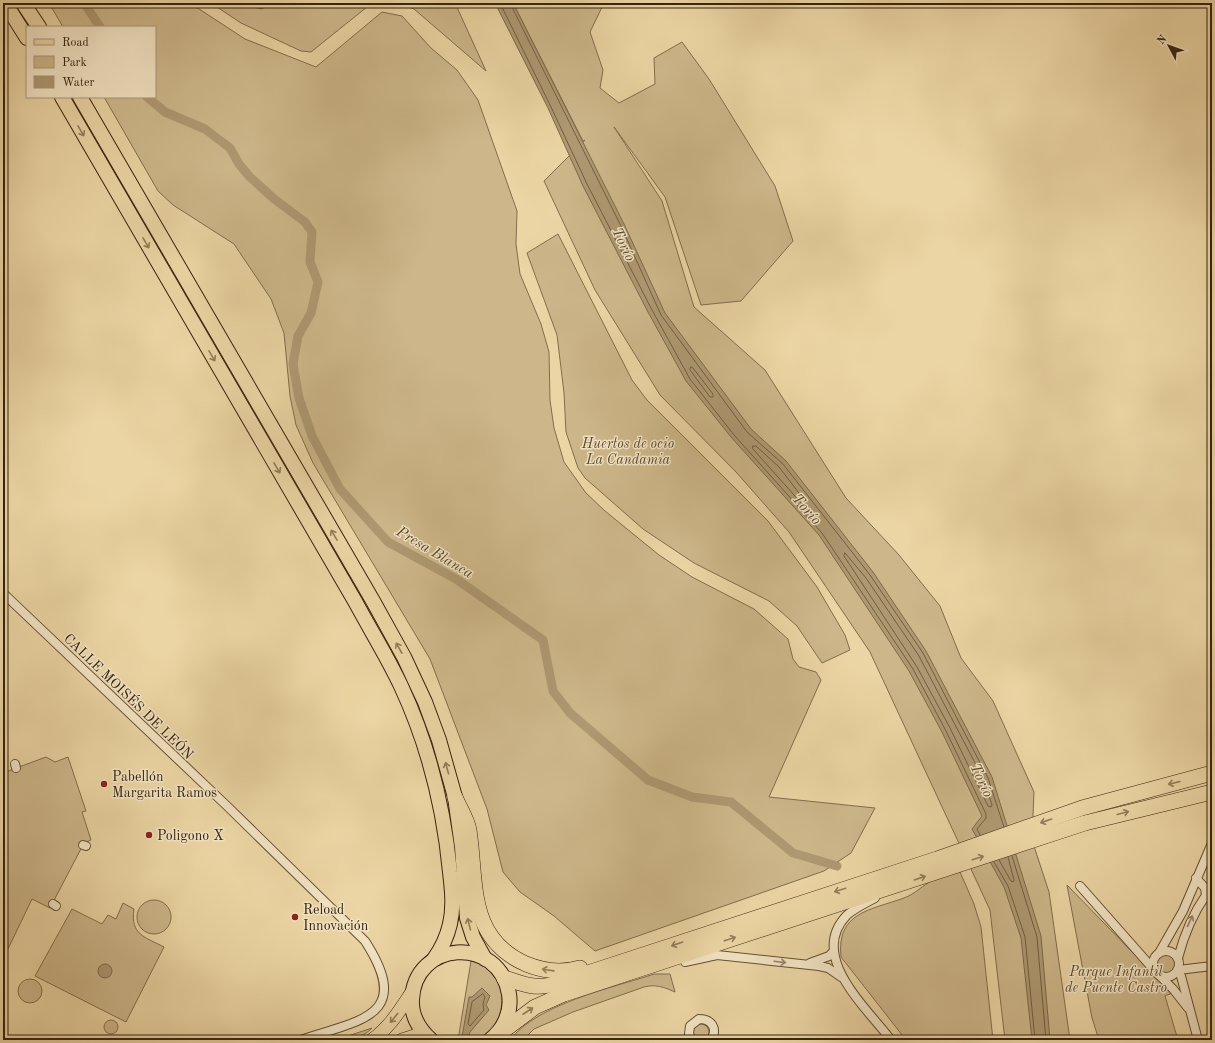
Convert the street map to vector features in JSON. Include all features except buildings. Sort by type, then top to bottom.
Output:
[{"type":"highway","points":[[5,3],[26,36]]},
{"type":"highway","points":[[24,3],[37,26]]},
{"type":"highway","points":[[63,98],[356,603],[400,685],[409,706],[426,753],[448,848],[452,889],[451,923],[443,944],[434,959],[420,972],[412,992],[411,1008],[415,1020],[428,1038]]},
{"type":"highway","points":[[81,98],[404,657],[425,702],[439,740],[455,797],[462,847],[467,918],[473,937],[485,959]]},
{"type":"highway","points":[[493,1037],[546,1000],[901,884],[939,865],[1082,808],[1212,773]]},
{"type":"highway","points":[[504,978],[528,986],[538,987],[615,965],[939,865],[1085,823],[1212,792]]},
{"type":"highway","points":[[455,797],[469,828],[478,909],[482,921],[494,941],[519,961],[543,969],[565,971],[594,964],[615,965]]},
{"type":"highway","points":[[434,959],[456,952],[478,955],[493,964],[504,978],[509,996],[509,1010],[505,1022],[493,1037]]},
{"type":"main road","points":[[372,1040],[386,1029],[412,992]]},
{"type":"main road","points":[[402,1040],[428,1038]]},
{"type":"street","name":"CALLE MOISÉS DE LEÓN","points":[[3,593],[312,888],[365,941],[375,956],[381,970],[384,984],[383,998],[379,1008],[370,1016],[300,1040]]},
{"type":"street","points":[[1212,842],[1183,911],[1157,955],[1153,966],[1157,973],[1171,976],[1178,970],[1212,966]]},
{"type":"street","points":[[1196,878],[1205,888],[1206,895],[1191,918],[1178,958],[1178,970],[1181,976],[1198,1040]]},
{"type":"street","points":[[891,1040],[843,978],[836,964],[833,952],[835,935],[846,916],[856,908],[901,884]]},
{"type":"street","points":[[1080,886],[1137,952],[1173,989],[1190,1010]]},
{"type":"street","points":[[1137,952],[1157,955],[1168,951],[1174,953],[1178,958]]},
{"type":"street","points":[[807,964],[824,958],[833,952]]},
{"type":"street","points":[[658,963],[675,964],[717,955],[807,964],[828,968],[843,978]]},
{"type":"street","points":[[692,1040],[689,1034],[690,1026],[695,1020],[704,1019],[708,1020],[714,1027],[714,1036],[711,1040]]},
{"type":"green space","points":[[49,3],[190,3],[245,39],[316,67],[382,12],[402,16],[431,48],[457,70],[478,100],[517,211],[516,244],[520,274],[541,324],[549,352],[550,400],[554,428],[564,462],[586,493],[605,511],[659,555],[692,577],[754,609],[788,639],[793,659],[799,667],[816,672],[821,680],[769,797],[875,808],[851,853],[824,871],[595,951],[554,916],[520,892],[503,872],[487,809],[430,659],[313,463],[296,425],[290,396],[284,333],[271,299],[234,244],[173,205],[158,191],[105,98],[156,98],[156,26],[62,26]]},
{"type":"green space","points":[[211,3],[372,3],[311,52],[301,51],[241,23]]},
{"type":"green space","points":[[399,3],[455,3],[486,71],[414,9]]},
{"type":"green space","points":[[513,3],[604,3],[590,32],[603,70],[600,88],[619,103],[655,84],[654,58],[682,42],[709,79],[775,186],[793,241],[741,301],[701,305],[665,197],[614,127],[662,201],[694,307],[765,370],[846,498],[899,555],[940,606],[961,658],[993,701],[1034,792],[1032,840],[1049,892],[1070,1040],[1005,1040],[990,910],[870,652],[789,532],[736,472],[660,395],[595,290],[544,181],[585,140],[583,141]]},
{"type":"green space","name":"Huertos de ocio La Candamia","points":[[558,234],[632,380],[647,400],[768,521],[817,587],[845,635],[850,650],[822,663],[797,626],[769,601],[694,563],[643,529],[585,478],[578,468],[566,432],[564,393],[557,335],[527,253]]},
{"type":"green space","points":[[46,757],[55,762],[68,757],[86,811],[82,812],[91,840],[84,843],[50,908],[32,899],[6,953],[3,952],[3,773]]},
{"type":"green space","points":[[960,872],[974,904],[981,927],[993,1040],[906,1040],[841,957],[841,942],[844,930],[858,915],[868,910],[904,898],[936,879]]},
{"type":"green space","name":"Parque Infantil de Puente Castro","points":[[1067,885],[1172,993],[1165,996],[1178,1040],[1099,1040],[1092,1018]]},
{"type":"green space","points":[[154,900],[166,905],[171,917],[166,929],[154,934],[142,929],[137,917],[142,905]]},
{"type":"green space","points":[[123,903],[134,909],[134,924],[140,934],[164,947],[126,1022],[35,976],[72,909],[102,924],[108,915],[116,919]]},
{"type":"green space","points":[[1166,954],[1173,957],[1176,964],[1173,971],[1166,974],[1159,971],[1156,964],[1159,957]]},
{"type":"green space","points":[[471,961],[484,966],[493,974],[499,985],[502,997],[501,1010],[496,1022],[488,1032],[475,1040],[458,1040]]},
{"type":"green space","points":[[654,974],[670,974],[675,992],[660,986],[644,987],[573,1012],[534,1029],[523,1040],[510,1040],[522,1027],[538,1016],[556,1007]]},
{"type":"green space","points":[[30,979],[35,980],[41,986],[41,996],[35,1002],[30,1003],[25,1002],[19,996],[18,991],[19,986],[25,980]]},
{"type":"green space","points":[[111,1020],[116,1022],[118,1027],[116,1032],[111,1034],[106,1032],[104,1027],[106,1022]]},
{"type":"green space","points":[[701,1024],[707,1026],[709,1032],[707,1038],[701,1040],[695,1038],[693,1032],[695,1026]]},
{"type":"green space","points":[[372,1028],[360,1037],[346,1040],[336,1040]]},
{"type":"water","name":"Torío","points":[[495,3],[513,3],[624,224],[665,313],[751,429],[786,461],[873,572],[926,651],[992,777],[1041,936],[1050,1040],[1032,1040],[1021,938],[1004,887],[972,829],[982,816],[942,732],[909,671],[819,535],[731,437],[686,381],[648,312],[583,186],[548,108]]},
{"type":"water","points":[[105,964],[110,966],[112,971],[110,976],[105,978],[100,976],[98,971],[100,966]]},
{"type":"water","points":[[482,988],[490,996],[486,1005],[489,1010],[470,1032],[468,1039],[462,1037],[469,997],[472,997]]},
{"type":"waterway","name":"Presa Blanca","points":[[84,3],[99,26]]},
{"type":"waterway","points":[[236,3],[261,8],[273,3]]},
{"type":"waterway","points":[[344,3],[361,3]]},
{"type":"waterway","name":"Presa Blanca","points":[[148,98],[165,112],[205,129],[230,148],[239,164],[250,177],[273,198],[305,222],[312,232],[310,262],[318,282],[311,313],[298,336],[293,364],[299,398],[312,436],[340,489],[388,542],[456,579],[543,640],[553,691],[570,713],[648,780],[692,797],[731,802],[793,853],[837,866]]},
{"type":"place","name":"Pabellón Margarita Ramos","points":[[104,784]]},
{"type":"place","name":"Poligono X","points":[[149,835]]},
{"type":"place","name":"Reload Innovación","points":[[295,917]]}]
